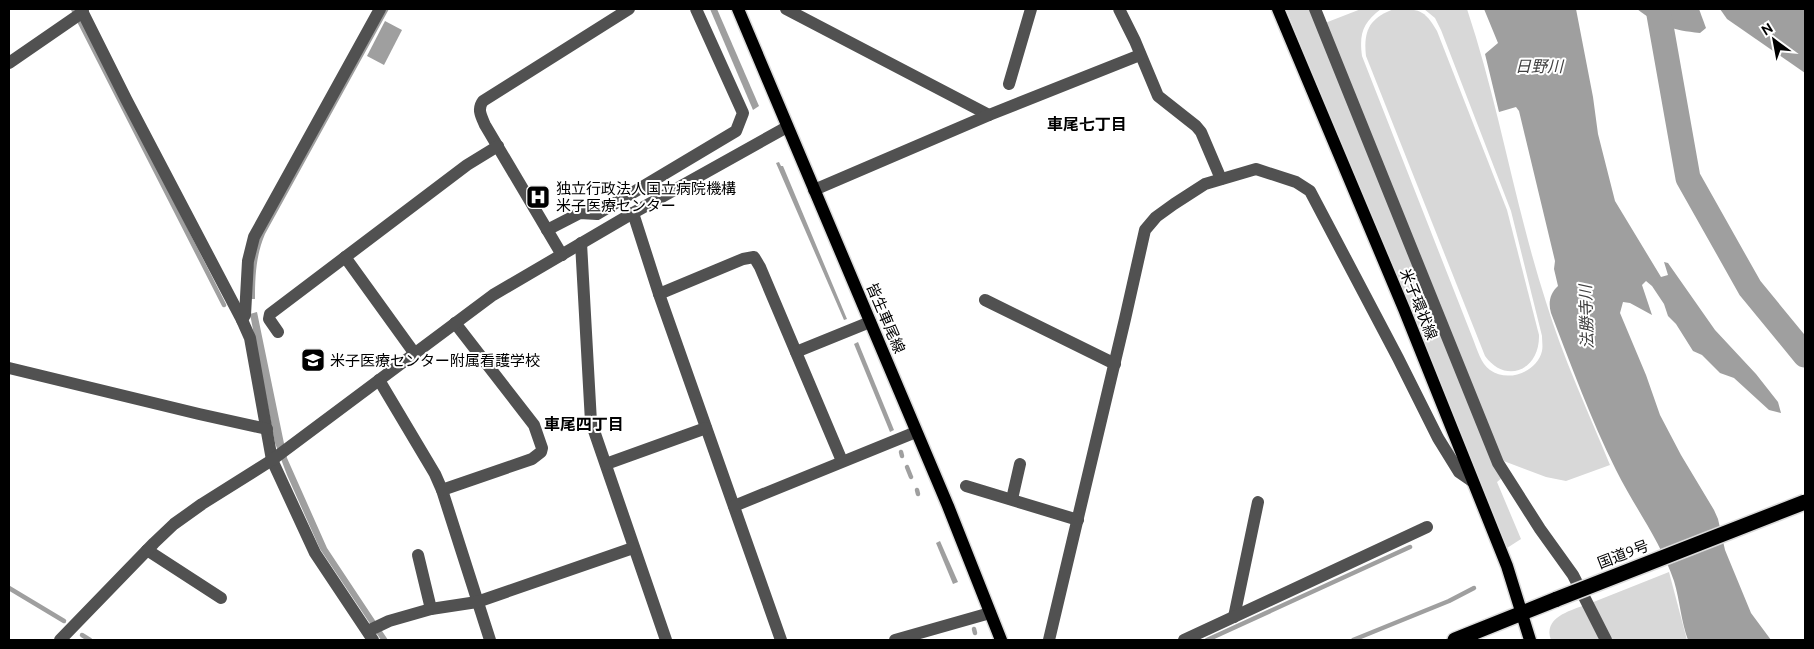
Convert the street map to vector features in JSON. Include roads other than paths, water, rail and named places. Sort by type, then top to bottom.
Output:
[{"type":"highway","name":"国道9号","points":[[1454,640],[1805,502]]},
{"type":"main road","name":"皆生車尾線","points":[[738,9],[948,506],[1001,640]]},
{"type":"main road","name":"米子環状線","points":[[1278,9],[1396,291],[1512,581],[1530,640]]},
{"type":"street","points":[[242,320],[245,315],[248,261],[254,237],[380,9]]},
{"type":"street","points":[[562,255],[480,116],[480,105],[483,101],[629,9]]},
{"type":"street","points":[[547,230],[580,213],[597,214],[736,130],[743,112],[696,9]]},
{"type":"street","points":[[786,9],[989,115]]},
{"type":"street","points":[[1009,84],[1031,9]]},
{"type":"street","points":[[1119,9],[1158,96],[1201,132],[1221,179]]},
{"type":"street","points":[[1315,9],[1498,463],[1540,529],[1573,575],[1606,640]]},
{"type":"street","points":[[9,63],[82,10],[126,99],[242,320],[250,338],[272,460],[315,553],[370,636],[389,621],[431,610],[477,602],[633,548]]},
{"type":"street","points":[[814,190],[989,115],[1140,55]]},
{"type":"street","points":[[60,640],[174,524],[289,448],[493,295],[633,213],[788,127]]},
{"type":"street","points":[[278,332],[269,319],[270,314],[467,165],[498,146]]},
{"type":"street","points":[[1049,640],[1115,364],[1144,230],[1156,217],[1205,184],[1256,169],[1296,182],[1310,191],[1438,438],[1459,472],[1472,481]]},
{"type":"street","points":[[633,213],[659,294],[781,640]]},
{"type":"street","points":[[582,243],[591,422],[666,640]]},
{"type":"street","points":[[345,257],[415,354]]},
{"type":"street","points":[[659,294],[743,259],[754,257],[760,267],[842,461]]},
{"type":"street","points":[[985,300],[1115,364]]},
{"type":"street","points":[[796,352],[870,322]]},
{"type":"street","points":[[442,490],[532,460],[541,452],[542,448],[534,425],[455,323]]},
{"type":"street","points":[[9,368],[267,429]]},
{"type":"street","points":[[379,380],[435,474],[442,490],[490,640]]},
{"type":"street","points":[[606,464],[706,428]]},
{"type":"street","points":[[734,506],[916,432]]},
{"type":"street","points":[[1012,500],[1020,464]]},
{"type":"street","points":[[966,486],[1078,520]]},
{"type":"street","points":[[1234,617],[1258,502]]},
{"type":"street","points":[[1184,640],[1427,527]]},
{"type":"street","points":[[147,550],[221,598]]},
{"type":"street","points":[[418,555],[431,610]]},
{"type":"street","points":[[895,640],[990,613]]},
{"type":"water","points":[[382,9],[389,9],[265,234],[257,266],[255,299],[249,299],[257,236]]},
{"type":"water","points":[[710,9],[717,9],[759,106],[753,110]]},
{"type":"water","name":"日野川","points":[[1484,9],[1576,9],[1598,134],[1615,201],[1661,277],[1668,275],[1664,262],[1668,263],[1715,330],[1756,374],[1778,402],[1781,413],[1769,410],[1734,378],[1720,373],[1702,355],[1693,351],[1676,324],[1668,316],[1664,304],[1652,286],[1646,281],[1642,285],[1652,315],[1630,303],[1623,302],[1620,313],[1646,375],[1660,415],[1681,455],[1714,510],[1725,550],[1751,613],[1771,640],[1688,640],[1669,567],[1623,484],[1598,432],[1551,313],[1550,298],[1558,286],[1554,269],[1555,261],[1519,111],[1516,107],[1499,112],[1485,54],[1498,43]]},
{"type":"water","points":[[1637,9],[1699,9],[1706,28],[1700,33],[1674,29],[1652,20]]},
{"type":"water","points":[[1720,9],[1805,9],[1805,73],[1727,19]]},
{"type":"water","points":[[385,21],[402,30],[384,65],[367,56]]},
{"type":"water","points":[[779,162],[783,166],[847,319],[844,320],[776,163]]},
{"type":"water","points":[[257,312],[287,458],[327,548],[388,640],[381,640],[320,549],[287,475],[275,443],[250,314]]},
{"type":"water","points":[[858,342],[894,430],[890,432],[854,344]]},
{"type":"water","points":[[940,541],[958,582],[953,584],[936,543]]},
{"type":"waterway","points":[[73,9],[224,305]]},
{"type":"waterway","name":"日野川","points":[[1658,9],[1688,178],[1750,288],[1805,355]]},
{"type":"waterway","points":[[901,452],[902,456]]},
{"type":"waterway","points":[[907,467],[911,477]]},
{"type":"waterway","points":[[917,490],[918,494]]},
{"type":"waterway","points":[[1207,640],[1410,547]]},
{"type":"waterway","points":[[9,588],[64,621]]},
{"type":"waterway","points":[[1353,640],[1449,601],[1474,588]]},
{"type":"waterway","points":[[974,629],[975,633]]},
{"type":"waterway","points":[[82,635],[90,640]]},
{"type":"place","name":"独立行政法人国立病院機構 米子医療センター","points":[[538,197]]},
{"type":"place","name":"米子医療センター附属看護学校","points":[[313,360]]},
{"type":"district","name":"車尾七丁目","points":[[1087,124]]},
{"type":"district","name":"車尾四丁目","points":[[584,424]]},
{"type":"water label","name":"法勝寺川","points":[[1586,317]]}]
